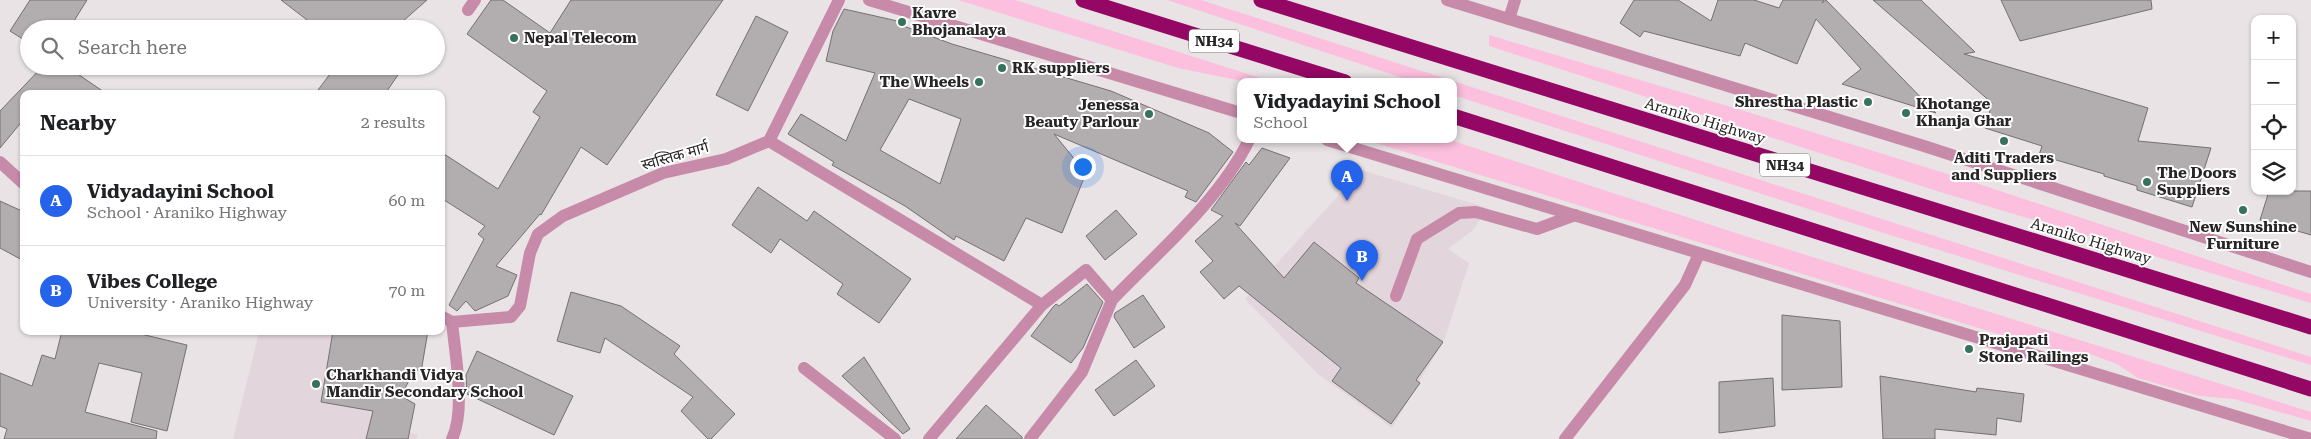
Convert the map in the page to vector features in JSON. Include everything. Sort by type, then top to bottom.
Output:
[{"type":"highway","name":"NH34","points":[[1083,0],[1332,78]]},
{"type":"highway","name":"Araniko Highway","points":[[1261,0],[1920,207],[2311,327]]},
{"type":"highway","points":[[1457,117],[2311,389]]},
{"type":"street","points":[[840,0],[769,141],[1042,305]]},
{"type":"street","points":[[869,0],[1237,113]]},
{"type":"street","points":[[1446,0],[1924,146],[2311,272]]},
{"type":"street","points":[[1509,19],[1515,0]]},
{"type":"street","name":"स्वस्तिक मार्ग","points":[[446,319],[511,317],[520,306],[530,253],[538,234],[563,216],[663,173],[726,159],[769,141]]},
{"type":"street","points":[[1030,439],[1082,372],[1112,300],[1212,196],[1242,155],[1248,143]]},
{"type":"street","points":[[1337,143],[2311,439]]},
{"type":"street","points":[[0,162],[20,180]]},
{"type":"street","points":[[1396,296],[1417,239],[1459,213],[1476,212],[1537,229],[1575,215]]},
{"type":"street","points":[[1565,439],[1685,285],[1699,254]]},
{"type":"street","points":[[929,439],[1042,305],[1086,270],[1112,300]]},
{"type":"street","points":[[446,319],[457,382],[457,410],[452,439]]},
{"type":"street","points":[[804,368],[895,439]]},
{"type":"shaded area","points":[[958,0],[1015,0],[1260,78],[1237,78],[1237,80],[1178,68]]},
{"type":"shaded area","points":[[1167,0],[1201,0],[1444,78],[1403,78]]},
{"type":"shaded area","points":[[1489,35],[1967,180],[2311,294],[2311,303],[1940,192],[1489,46]]},
{"type":"shaded area","points":[[1457,82],[2311,357],[2311,365],[1874,230],[1457,96]]},
{"type":"shaded area","points":[[1457,142],[1745,236],[2311,412],[2311,421],[2234,399],[2200,396],[2138,378],[2117,364],[2090,354],[2044,348],[1376,143]]},
{"type":"shaded area","points":[[1361,170],[1488,208],[1473,230],[1448,249],[1469,263],[1445,338],[1392,428],[1318,374],[1245,299]]},
{"type":"shaded area","name":"Charkhandi Vidya Mandir Secondary School","points":[[258,335],[384,335],[389,366],[371,421],[418,435],[416,439],[233,439]]},
{"type":"building","points":[[30,0],[87,0],[75,20],[20,20],[20,37],[10,31]]},
{"type":"building","points":[[281,0],[427,0],[404,20],[307,20]]},
{"type":"building","points":[[491,0],[503,0],[550,33],[571,0],[723,0],[607,165],[581,147],[541,215],[496,266],[517,275],[508,296],[475,311],[466,301],[457,311],[449,305],[484,239],[478,234],[485,226],[445,201],[445,155],[498,189],[540,117],[533,112],[547,91],[467,34]]},
{"type":"building","points":[[1634,0],[1678,0],[1711,21],[1718,0],[1754,0],[1779,8],[1783,0],[1824,0],[1822,3],[1826,0],[1936,113],[1842,84],[1861,69],[1816,19],[1797,64],[1745,43],[1740,56],[1644,31],[1640,37],[1620,23]]},
{"type":"building","points":[[1873,0],[1921,0],[1975,52],[1964,54],[2148,108],[2138,141],[2211,148],[2192,207],[2137,190],[2137,186],[2104,176],[2104,174],[2039,155],[2042,146],[1985,128],[1992,103]]},
{"type":"building","points":[[2001,0],[2151,0],[2152,9],[2020,41]]},
{"type":"building","points":[[844,9],[902,22],[901,25],[952,44],[1111,91],[1209,133],[1233,152],[1196,202],[1185,197],[1188,191],[1054,134],[1086,173],[1062,233],[1026,218],[1004,261],[956,236],[954,240],[905,206],[832,165],[834,162],[788,134],[801,114],[846,141],[875,73],[826,61],[833,31]],"holes":[[[909,99],[961,119],[940,184],[880,150]]]},
{"type":"building","points":[[756,16],[788,32],[748,111],[716,95]]},
{"type":"building","points":[[34,75],[79,75],[101,90],[20,90]]},
{"type":"building","points":[[329,75],[398,75],[388,90],[318,90]]},
{"type":"building","points":[[20,90],[20,124],[0,148],[0,111]]},
{"type":"building","points":[[1262,148],[1290,158],[1240,226],[1235,223],[1284,278],[1314,242],[1359,278],[1356,283],[1443,342],[1416,380],[1420,383],[1391,424],[1332,381],[1341,368],[1239,286],[1224,299],[1200,272],[1213,261],[1195,241],[1223,216],[1211,210],[1246,162],[1249,165]]},
{"type":"building","points":[[758,187],[807,221],[814,211],[911,279],[879,323],[837,294],[843,284],[780,239],[771,253],[732,225]]},
{"type":"building","points":[[2296,191],[2311,191],[2311,235],[2260,220],[2268,195],[2296,195]]},
{"type":"building","points":[[0,201],[20,210],[20,259],[0,248]]},
{"type":"building","points":[[1116,210],[1137,234],[1105,260],[1086,236]]},
{"type":"building","points":[[1087,284],[1103,302],[1083,348],[1071,363],[1031,336],[1056,304],[1059,306]]},
{"type":"building","points":[[571,292],[621,306],[680,346],[674,354],[735,414],[711,439],[708,439],[681,411],[693,397],[605,338],[600,353],[557,341]]},
{"type":"building","points":[[1143,295],[1165,327],[1134,348],[1114,317],[1115,313]]},
{"type":"building","points":[[1782,315],[1840,321],[1842,387],[1782,390]]},
{"type":"building","points":[[61,335],[145,335],[187,345],[167,431],[131,422],[142,373],[99,363],[85,412],[157,431],[156,439],[4,439],[7,429],[0,426],[0,373],[32,386],[42,355],[55,359]]},
{"type":"building","points":[[332,335],[427,335],[421,372],[415,369],[401,396],[415,404],[408,439],[366,439],[373,411],[321,402]]},
{"type":"building","points":[[477,351],[573,396],[554,435],[467,394],[466,375]]},
{"type":"building","points":[[864,357],[910,429],[903,434],[842,376]]},
{"type":"building","points":[[1136,360],[1155,386],[1114,416],[1095,390]]},
{"type":"building","points":[[1880,376],[1976,392],[1977,388],[2024,394],[2021,422],[1997,418],[1996,435],[1935,429],[1935,439],[1883,439]]},
{"type":"building","points":[[1773,378],[1775,426],[1719,433],[1719,382]]},
{"type":"building","points":[[986,405],[1022,437],[1022,439],[956,439]]},
{"type":"place","name":"Kavre Bhojanalaya","points":[[902,22]]},
{"type":"place","name":"Nepal Telecom","points":[[514,38]]},
{"type":"place","name":"RK suppliers","points":[[1002,68]]},
{"type":"place","name":"The Wheels","points":[[979,82]]},
{"type":"place","name":"Shrestha Plastic","points":[[1868,102]]},
{"type":"place","name":"Khotange Khanja Ghar","points":[[1906,113]]},
{"type":"place","name":"Jenessa Beauty Parlour","points":[[1149,114]]},
{"type":"place","name":"Aditi Traders and Suppliers","points":[[2004,141]]},
{"type":"place","name":"The Doors Suppliers","points":[[2147,182]]},
{"type":"place","name":"Vidyadayini School","points":[[1347,201]]},
{"type":"place","name":"New Sunshine Furniture","points":[[2243,210]]},
{"type":"place","name":"Vibes College","points":[[1362,281]]},
{"type":"place","name":"Prajapati Stone Railings","points":[[1969,349]]},
{"type":"place","name":"Charkhandi Vidya Mandir Secondary School","points":[[316,384]]}]
